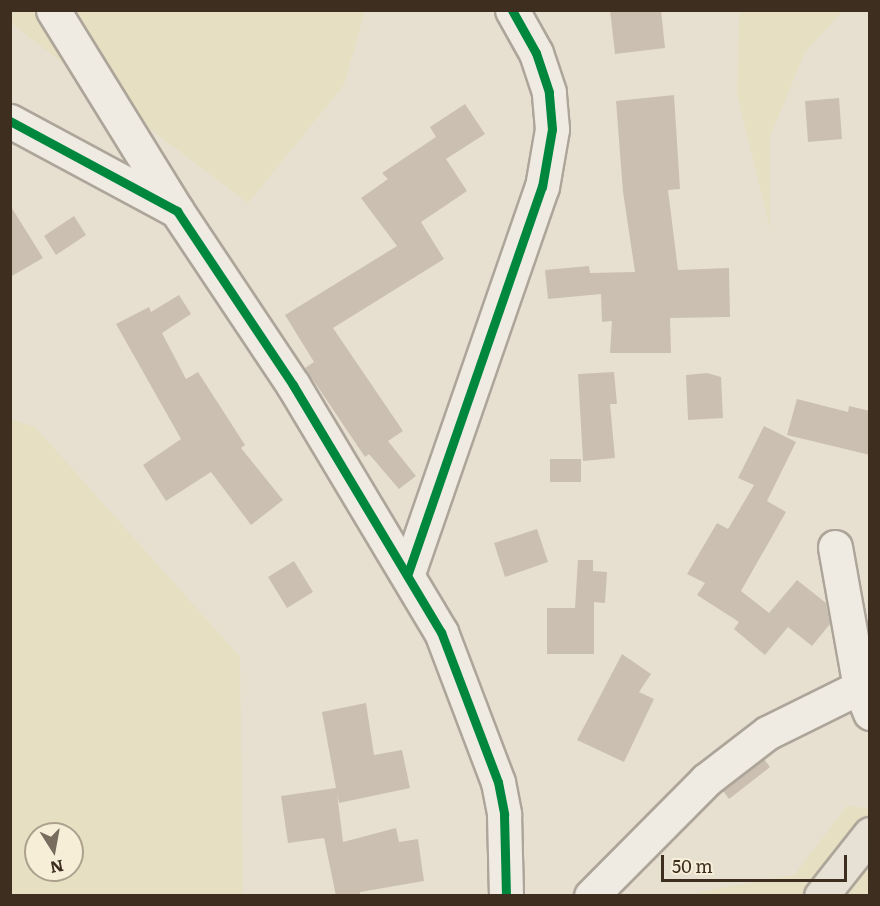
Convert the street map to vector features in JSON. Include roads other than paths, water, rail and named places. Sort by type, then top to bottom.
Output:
[{"type":"main road","points":[[820,896],[870,834]]},
{"type":"street","points":[[52,10],[177,211],[293,385],[408,573],[441,632],[489,753],[504,814],[506,896]]},
{"type":"street","points":[[408,573],[542,187],[552,129],[549,92],[536,53],[512,10]]},
{"type":"street","points":[[10,121],[177,211]]},
{"type":"street","points":[[591,896],[706,780],[767,733],[866,694],[836,547]]}]
